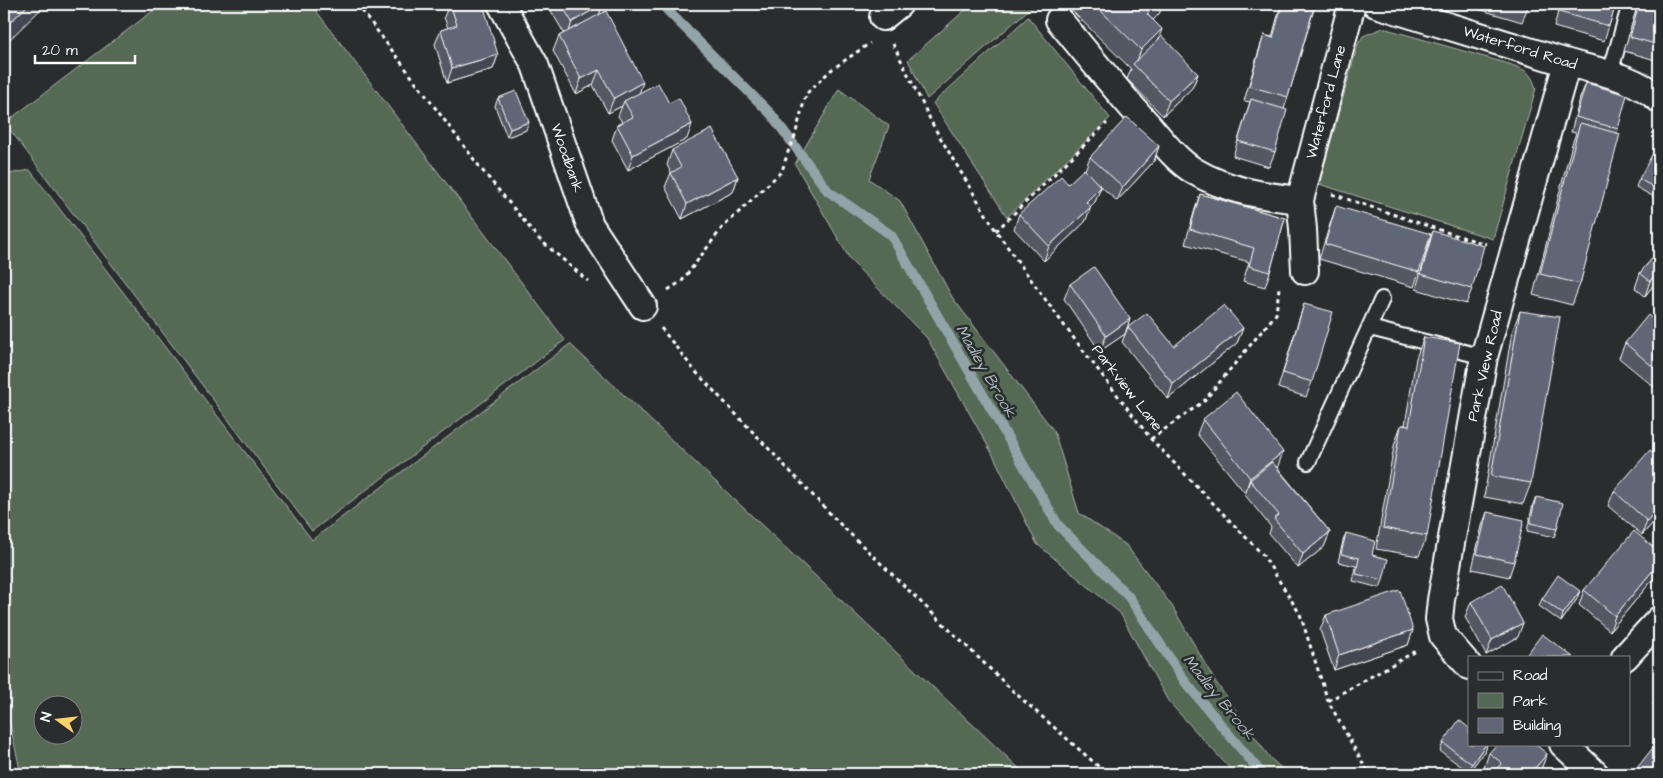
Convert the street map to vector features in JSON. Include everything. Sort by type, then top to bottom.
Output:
[{"type":"street","name":"Woodbank","points":[[501,4],[535,65],[590,225],[643,306]]},
{"type":"street","name":"Waterford Lane","points":[[1305,271],[1301,193],[1352,4]]},
{"type":"street","name":"Waterford Road","points":[[1376,4],[1566,63],[1610,73],[1649,89],[1659,99]]},
{"type":"street","points":[[1059,20],[1127,103],[1192,170],[1225,186],[1260,196],[1301,193]]},
{"type":"street","name":"Park View Road","points":[[1443,636],[1439,619],[1441,600],[1484,357],[1566,63]]},
{"type":"street","points":[[1626,656],[1659,620]]},
{"type":"street","points":[[1443,636],[1468,665]]},
{"type":"street","points":[[1565,746],[1596,774]]},
{"type":"lane","points":[[1610,73],[1630,4]]},
{"type":"lane","points":[[1308,462],[1382,299]]},
{"type":"lane","points":[[1370,328],[1484,357]]},
{"type":"path","points":[[357,4],[482,170],[539,239],[591,284]]},
{"type":"path","points":[[890,17],[806,94],[795,136],[782,171],[722,228],[682,280],[643,306],[695,371],[841,525],[1014,692],[1107,774]]},
{"type":"path","name":"Parkview Lane","points":[[890,17],[934,127],[996,231],[1066,328],[1151,438],[1263,555],[1300,614],[1328,701],[1364,767],[1370,774]]},
{"type":"path","points":[[996,231],[1127,103]]},
{"type":"path","points":[[1301,193],[1514,252]]},
{"type":"path","points":[[1151,438],[1204,401],[1276,314],[1280,280],[1305,271]]},
{"type":"path","points":[[1328,701],[1443,636]]},
{"type":"green space","points":[[162,4],[311,4],[565,340],[312,531],[5,123]]},
{"type":"green space","points":[[972,4],[1035,4],[927,99],[908,60]]},
{"type":"green space","points":[[1028,17],[1110,118],[1007,217],[933,103]]},
{"type":"green space","points":[[1383,28],[1509,64],[1523,70],[1532,78],[1536,88],[1493,239],[1319,184],[1358,44],[1363,36]]},
{"type":"green space","points":[[839,89],[889,126],[869,179],[900,201],[952,297],[1054,431],[1079,513],[1126,545],[1172,606],[1215,681],[1270,758],[1288,774],[1235,774],[1168,701],[1120,613],[1037,544],[993,455],[927,338],[851,261],[795,164]]},
{"type":"green space","points":[[30,170],[312,540],[570,344],[1025,774],[21,774],[4,697],[4,175]]},
{"type":"building","points":[[4,4],[29,4],[4,28]]},
{"type":"building","points":[[450,4],[483,4],[498,55],[452,68],[441,30],[457,25]]},
{"type":"building","points":[[561,4],[603,4],[572,22]]},
{"type":"building","points":[[1094,4],[1156,4],[1147,14],[1162,29],[1141,50]]},
{"type":"building","points":[[1282,4],[1315,4],[1288,97],[1249,86],[1264,35],[1273,38]]},
{"type":"building","points":[[1516,4],[1529,4],[1528,7]]},
{"type":"building","points":[[1562,4],[1616,4],[1609,26],[1559,12]]},
{"type":"building","points":[[1639,4],[1659,4],[1659,45],[1630,37]]},
{"type":"building","points":[[606,11],[643,82],[614,98],[599,70],[581,79],[559,36]]},
{"type":"building","points":[[1162,36],[1198,74],[1169,101],[1133,64]]},
{"type":"building","points":[[658,83],[669,103],[679,98],[692,124],[633,155],[617,125],[633,117],[624,101]]},
{"type":"building","points":[[1586,83],[1627,95],[1618,129],[1576,117]]},
{"type":"building","points":[[516,91],[529,122],[510,129],[498,98]]},
{"type":"building","points":[[1251,99],[1287,110],[1275,152],[1238,141]]},
{"type":"building","points":[[1127,117],[1159,146],[1123,187],[1090,157]]},
{"type":"building","points":[[1580,123],[1620,134],[1580,284],[1540,274]]},
{"type":"building","points":[[712,129],[738,177],[687,204],[671,173],[681,167],[672,150]]},
{"type":"building","points":[[1653,153],[1659,157],[1659,184],[1657,189],[1639,179]]},
{"type":"building","points":[[1084,169],[1101,187],[1086,202],[1091,207],[1049,246],[1019,214],[1061,176],[1068,184]]},
{"type":"building","points":[[1200,194],[1285,218],[1270,272],[1249,266],[1254,248],[1190,229]]},
{"type":"building","points":[[1336,206],[1431,234],[1419,272],[1325,244]]},
{"type":"building","points":[[1433,231],[1484,246],[1472,289],[1421,274]]},
{"type":"building","points":[[1659,250],[1659,269],[1650,281],[1640,273]]},
{"type":"building","points":[[1094,267],[1130,319],[1106,336],[1070,284]]},
{"type":"building","points":[[1304,304],[1333,312],[1312,382],[1283,373]]},
{"type":"building","points":[[1224,305],[1243,328],[1173,384],[1128,327],[1147,313],[1174,346]]},
{"type":"building","points":[[1520,311],[1560,317],[1531,483],[1491,476]]},
{"type":"building","points":[[1648,315],[1659,325],[1659,372],[1625,343]]},
{"type":"building","points":[[1424,337],[1460,343],[1427,536],[1383,528],[1401,425],[1409,426]]},
{"type":"building","points":[[1236,392],[1283,452],[1250,478],[1203,419]]},
{"type":"building","points":[[1650,450],[1659,458],[1659,507],[1647,521],[1614,491]]},
{"type":"building","points":[[1272,462],[1330,532],[1303,554],[1274,519],[1279,515],[1250,480]]},
{"type":"building","points":[[1536,497],[1563,503],[1557,529],[1530,523]]},
{"type":"building","points":[[1487,512],[1524,520],[1514,562],[1477,554]]},
{"type":"building","points":[[1634,531],[1659,552],[1659,563],[1615,616],[1584,590]]},
{"type":"building","points":[[1346,533],[1375,541],[1372,555],[1388,559],[1383,580],[1356,574],[1359,558],[1341,554]]},
{"type":"building","points":[[1558,575],[1580,591],[1563,614],[1542,599]]},
{"type":"building","points":[[1502,584],[1523,623],[1492,640],[1471,602]]},
{"type":"building","points":[[1400,590],[1413,630],[1339,655],[1326,615]]},
{"type":"building","points":[[1542,634],[1572,656],[1526,656]]},
{"type":"building","points":[[1459,720],[1468,727],[1468,746],[1485,746],[1472,764],[1443,743]]},
{"type":"building","points":[[1655,745],[1659,748],[1659,774],[1646,774],[1637,768]]},
{"type":"building","points":[[1495,746],[1537,746],[1547,754],[1530,774],[1492,774],[1502,763],[1489,753]]},
{"type":"waterway","name":"Madley Brook","points":[[662,4],[771,114],[828,191],[891,235],[1058,525],[1129,597],[1186,683],[1262,774]]}]
